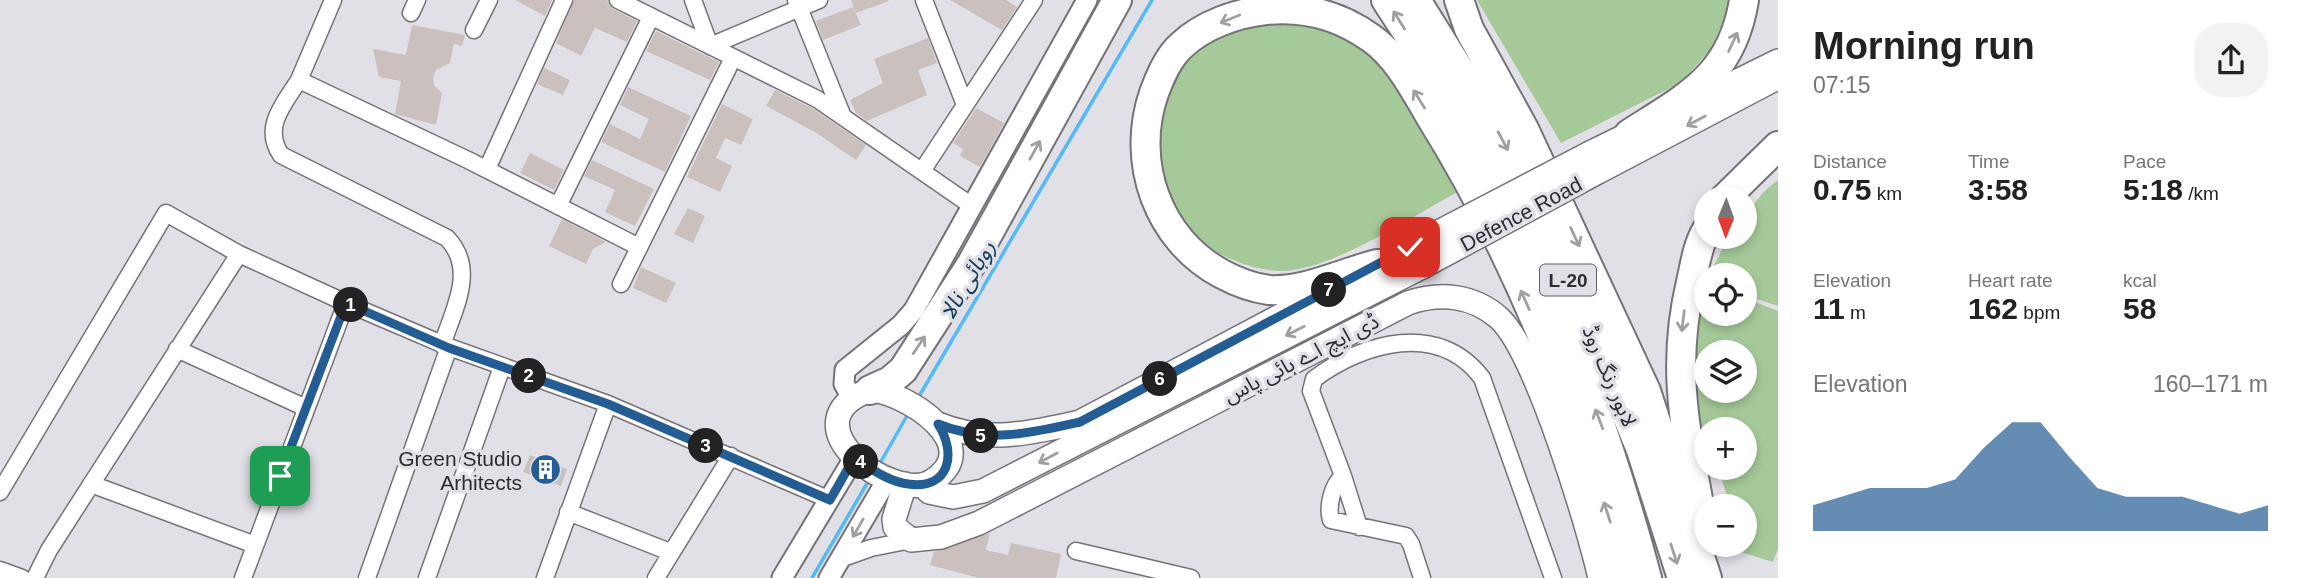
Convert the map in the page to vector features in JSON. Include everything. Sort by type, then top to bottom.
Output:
[{"type":"highway","points":[[861,393],[890,381],[903,370],[972,263],[1117,0]]},
{"type":"highway","name":"لاہور رنگ روڈ","points":[[1386,0],[1488,163],[1528,244],[1618,469],[1647,578]]},
{"type":"highway","name":"لاہور رنگ روڈ","points":[[1416,0],[1503,140],[1592,330],[1641,450],[1682,578]]},
{"type":"highway","points":[[1460,0],[1469,29],[1524,130],[1646,391],[1709,578]]},
{"type":"highway","points":[[1629,134],[1699,86],[1724,61],[1740,28],[1744,0]]},
{"type":"highway","points":[[1377,264],[1299,288],[1266,290],[1232,279],[1200,262],[1176,238],[1157,205],[1147,173],[1147,134],[1150,107],[1161,75],[1181,46],[1212,26],[1248,12],[1287,8],[1321,12],[1350,24],[1374,40],[1399,67],[1454,154],[1523,296],[1570,405],[1609,517],[1625,578]]},
{"type":"highway","points":[[1737,186],[1778,146]]},
{"type":"highway","points":[[1699,249],[1685,308],[1679,356],[1681,399],[1709,578]]},
{"type":"main road","name":"Defence Road","points":[[1595,162],[1629,134],[1778,61]]},
{"type":"main road","name":"Defence Road","points":[[905,482],[929,492],[953,497],[982,491],[1595,162],[1778,78]]},
{"type":"main road","name":"Defence Road","points":[[938,424],[961,433],[985,436],[1024,434],[1080,422],[1377,264],[1416,257]]},
{"type":"main road","name":"ڈی ایچ اے بائی پاس","points":[[911,540],[941,537],[979,523],[1408,303],[1441,296],[1473,302],[1487,309],[1514,338],[1570,474],[1600,578]]},
{"type":"main road","points":[[886,391],[901,397],[919,407],[938,424],[947,438],[950,455],[940,476],[905,482],[854,458],[841,442],[835,425],[841,408],[861,393],[886,391]]},
{"type":"main road","points":[[905,482],[894,519],[895,527],[911,540]]},
{"type":"street","points":[[334,0],[299,80],[273,125],[274,145],[281,155],[447,238],[460,255],[463,275],[446,346],[367,578]]},
{"type":"street","points":[[474,30],[489,0]]},
{"type":"street","points":[[487,169],[565,0]]},
{"type":"street","points":[[618,0],[817,99],[972,206]]},
{"type":"street","points":[[693,0],[710,46]]},
{"type":"street","points":[[710,46],[798,4],[819,0]]},
{"type":"street","points":[[924,0],[965,105]]},
{"type":"street","points":[[922,172],[1034,0]]},
{"type":"street","points":[[861,393],[844,384],[845,370],[853,360],[894,331],[914,310],[1087,0]]},
{"type":"street","points":[[798,4],[843,117]]},
{"type":"street","points":[[558,205],[651,16]]},
{"type":"street","points":[[621,284],[733,58]]},
{"type":"street","points":[[299,80],[487,169],[639,247]]},
{"type":"street","points":[[0,492],[166,213],[239,254],[346,303],[446,346],[608,404],[830,500]]},
{"type":"street","points":[[36,578],[49,550],[239,254]]},
{"type":"street","points":[[243,578],[346,303]]},
{"type":"street","points":[[1359,527],[1311,391],[1314,379],[1352,357],[1397,342],[1426,342],[1462,357],[1478,372],[1490,393],[1553,578]]},
{"type":"street","points":[[177,349],[306,408]]},
{"type":"street","points":[[427,578],[502,367]]},
{"type":"street","points":[[545,578],[608,404]]},
{"type":"street","points":[[656,578],[731,456]]},
{"type":"street","points":[[782,578],[854,458]]},
{"type":"street","points":[[1343,477],[1334,488],[1329,513],[1338,523],[1406,536],[1422,578]]},
{"type":"street","points":[[829,578],[840,559],[905,482]]},
{"type":"street","points":[[91,484],[255,545]]},
{"type":"street","points":[[568,512],[670,552]]},
{"type":"street","points":[[840,559],[871,548],[911,540]]},
{"type":"street","points":[[1076,551],[1191,578]]},
{"type":"street","points":[[0,570],[22,578]]},
{"type":"green space","points":[[1477,0],[1731,0],[1731,4],[1711,49],[1680,83],[1561,143]]},
{"type":"green space","points":[[1287,17],[1342,31],[1386,67],[1461,190],[1378,237],[1334,258],[1293,270],[1278,271],[1256,268],[1228,258],[1188,232],[1166,194],[1160,169],[1159,143],[1162,116],[1169,91],[1182,68],[1198,49],[1227,31]]},
{"type":"green space","points":[[1778,180],[1778,306],[1757,299],[1757,263],[1715,263],[1722,249],[1757,249],[1757,200]]},
{"type":"green space","points":[[1757,303],[1778,311],[1778,549],[1773,562],[1757,557],[1757,494],[1726,494],[1722,480],[1757,480],[1757,417],[1697,417],[1694,403],[1757,403],[1757,340],[1694,340],[1694,401],[1691,381],[1693,341],[1695,326],[1757,326]]},
{"type":"building","points":[[515,0],[552,0],[545,16]]},
{"type":"building","points":[[574,0],[607,0],[613,9],[637,21],[627,42],[595,28],[581,56],[556,43]]},
{"type":"building","points":[[851,0],[888,0],[889,1],[856,13]]},
{"type":"building","points":[[950,0],[1006,0],[1017,7],[1002,30]]},
{"type":"building","points":[[853,7],[861,25],[823,40],[816,21]]},
{"type":"building","points":[[412,25],[465,35],[462,46],[454,44],[450,63],[436,70],[433,77],[434,85],[442,93],[436,125],[395,114],[401,81],[379,77],[373,49],[406,55]]},
{"type":"building","points":[[656,31],[719,62],[710,80],[646,51]]},
{"type":"building","points":[[928,38],[937,63],[918,70],[927,95],[867,121],[856,113],[850,100],[883,83],[874,59]]},
{"type":"building","points":[[544,68],[570,80],[563,95],[537,84]]},
{"type":"building","points":[[628,87],[691,116],[665,172],[601,142],[610,124],[640,139],[649,119],[620,105]]},
{"type":"building","points":[[775,90],[812,108],[866,145],[856,160],[815,132],[766,106]]},
{"type":"building","points":[[722,104],[753,119],[741,145],[725,138],[716,158],[732,166],[720,192],[687,177]]},
{"type":"building","points":[[976,108],[1004,123],[980,167],[960,156],[963,149],[953,143]]},
{"type":"building","points":[[530,153],[564,170],[554,190],[520,173]]},
{"type":"building","points":[[592,160],[654,189],[635,226],[605,212],[615,190],[584,176]]},
{"type":"building","points":[[688,208],[705,216],[693,243],[674,234]]},
{"type":"building","points":[[562,219],[606,242],[593,249],[586,264],[549,246]]},
{"type":"building","points":[[641,267],[676,283],[666,303],[633,288]]},
{"type":"building","name":"Green Studio Arhitects","points":[[530,455],[567,469],[561,486],[523,472]]},
{"type":"building","points":[[990,533],[986,550],[1008,555],[1011,543],[1061,554],[1056,578],[979,578],[930,565],[934,552]]},
{"type":"waterway","name":"روہائی نالا","points":[[918,398],[1152,0]]},
{"type":"waterway","name":"روہائی نالا","points":[[879,465],[908,414]]},
{"type":"waterway","name":"روہائی نالا","points":[[812,578],[869,480]]},
{"type":"place","name":"Green Studio Arhitects","points":[[545,470]]},
{"type":"route","points":[[280,476],[346,303],[449,348],[608,404],[830,500],[854,458],[888,478],[905,484],[924,486],[940,476],[947,467],[950,455],[947,438],[938,424],[961,433],[985,436],[1024,434],[1080,422],[1410,247]]}]
